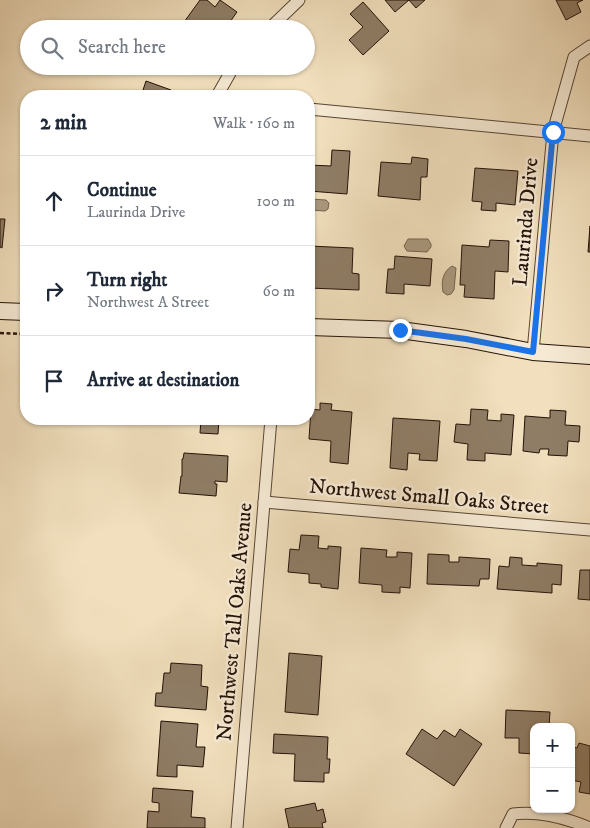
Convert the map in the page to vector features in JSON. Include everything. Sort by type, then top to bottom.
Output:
[{"type":"street","points":[[278,20],[299,0]]},
{"type":"street","name":"Laurinda Drive","points":[[533,352],[553,132],[574,57],[590,46]]},
{"type":"street","points":[[220,90],[229,75]]},
{"type":"street","points":[[315,110],[590,136]]},
{"type":"street","points":[[0,311],[20,312]]},
{"type":"street","points":[[315,326],[400,330],[466,339],[533,352],[590,356]]},
{"type":"street","name":"Northwest Tall Oaks Avenue","points":[[237,828],[270,425]]},
{"type":"street","name":"Northwest Small Oaks Street","points":[[264,502],[590,530]]},
{"type":"street","points":[[506,828],[513,814],[528,812],[570,820],[590,828]]},
{"type":"path","points":[[0,333],[20,334]]},
{"type":"shaded area","points":[[315,199],[326,200],[329,203],[328,209],[325,211],[315,210]]},
{"type":"shaded area","points":[[408,239],[428,239],[431,247],[427,252],[407,251],[404,246]]},
{"type":"shaded area","points":[[452,266],[456,268],[454,290],[451,294],[447,295],[443,292],[442,284],[445,274]]},
{"type":"building","points":[[200,0],[207,0],[215,7],[220,0],[237,12],[231,20],[186,20]]},
{"type":"building","points":[[385,0],[409,0],[395,12]]},
{"type":"building","points":[[409,0],[425,0],[416,8]]},
{"type":"building","points":[[556,0],[583,0],[577,3],[581,12],[566,20]]},
{"type":"building","points":[[363,2],[389,31],[363,55],[349,40],[363,27],[350,14]]},
{"type":"building","points":[[146,81],[171,90],[143,90]]},
{"type":"building","points":[[332,150],[350,151],[347,194],[315,191],[315,165],[331,166]]},
{"type":"building","points":[[412,157],[428,159],[427,177],[421,177],[420,200],[378,196],[381,162],[411,164]]},
{"type":"building","points":[[475,168],[518,171],[515,205],[496,203],[496,211],[481,210],[482,202],[472,201]]},
{"type":"building","points":[[0,219],[5,219],[2,248],[0,247]]},
{"type":"building","points":[[590,226],[590,252],[588,252]]},
{"type":"building","points":[[490,240],[509,241],[508,272],[495,271],[494,299],[464,297],[465,285],[460,285],[462,245],[489,247]]},
{"type":"building","points":[[315,246],[353,248],[352,273],[359,274],[359,290],[315,288]]},
{"type":"building","points":[[395,256],[432,259],[430,286],[404,284],[404,294],[386,293],[388,269],[394,269]]},
{"type":"building","points":[[320,403],[332,404],[331,410],[352,412],[348,464],[330,462],[331,441],[309,439],[310,425],[315,425],[315,409],[320,410]]},
{"type":"building","points":[[471,409],[488,410],[487,420],[501,421],[501,414],[514,415],[511,455],[485,453],[485,461],[467,460],[468,444],[454,442],[456,424],[470,425]]},
{"type":"building","points":[[550,410],[566,411],[565,425],[580,426],[579,442],[568,441],[567,456],[548,455],[549,449],[540,449],[539,453],[523,451],[525,416],[550,418]]},
{"type":"building","points":[[393,418],[440,421],[437,461],[419,460],[420,454],[408,453],[407,470],[390,468]]},
{"type":"building","points":[[201,425],[219,425],[218,434],[200,433]]},
{"type":"building","points":[[184,453],[228,456],[227,482],[215,481],[215,484],[217,484],[216,496],[179,493]]},
{"type":"building","points":[[301,535],[319,536],[318,548],[328,549],[328,546],[341,547],[338,589],[309,583],[309,574],[288,572],[290,549],[299,550]]},
{"type":"building","points":[[361,548],[387,550],[386,557],[397,557],[397,552],[412,553],[410,588],[400,587],[400,593],[382,592],[382,585],[359,583]]},
{"type":"building","points":[[428,554],[449,555],[449,562],[459,562],[459,557],[490,559],[489,579],[480,579],[479,586],[427,584]]},
{"type":"building","points":[[510,557],[522,558],[522,565],[537,566],[537,563],[562,565],[561,585],[552,584],[552,593],[497,589],[499,566],[509,567]]},
{"type":"building","points":[[580,570],[590,570],[590,600],[578,599]]},
{"type":"building","points":[[289,653],[322,656],[318,715],[285,712]]},
{"type":"building","points":[[171,663],[202,665],[201,686],[208,687],[206,710],[155,706],[156,693],[162,693],[164,673],[170,673]]},
{"type":"building","points":[[506,710],[550,712],[549,723],[530,723],[530,754],[519,753],[519,738],[505,738]]},
{"type":"building","points":[[161,721],[198,724],[196,747],[205,747],[203,767],[177,765],[177,777],[157,776]]},
{"type":"building","points":[[422,729],[437,739],[444,730],[455,737],[460,729],[482,744],[454,786],[406,754]]},
{"type":"building","points":[[274,734],[328,737],[327,759],[330,759],[329,773],[324,773],[324,782],[294,781],[295,754],[273,753]]},
{"type":"building","points":[[579,743],[590,746],[590,794],[579,792],[581,782],[575,781],[575,747],[577,748]]},
{"type":"building","points":[[153,788],[193,791],[191,817],[205,818],[205,828],[147,828],[148,811],[159,812],[159,803],[152,802]]},
{"type":"building","points":[[315,803],[317,811],[323,809],[326,822],[322,823],[323,828],[289,828],[285,809]]},
{"type":"route","points":[[400,330],[466,339],[533,352],[553,132]]}]
